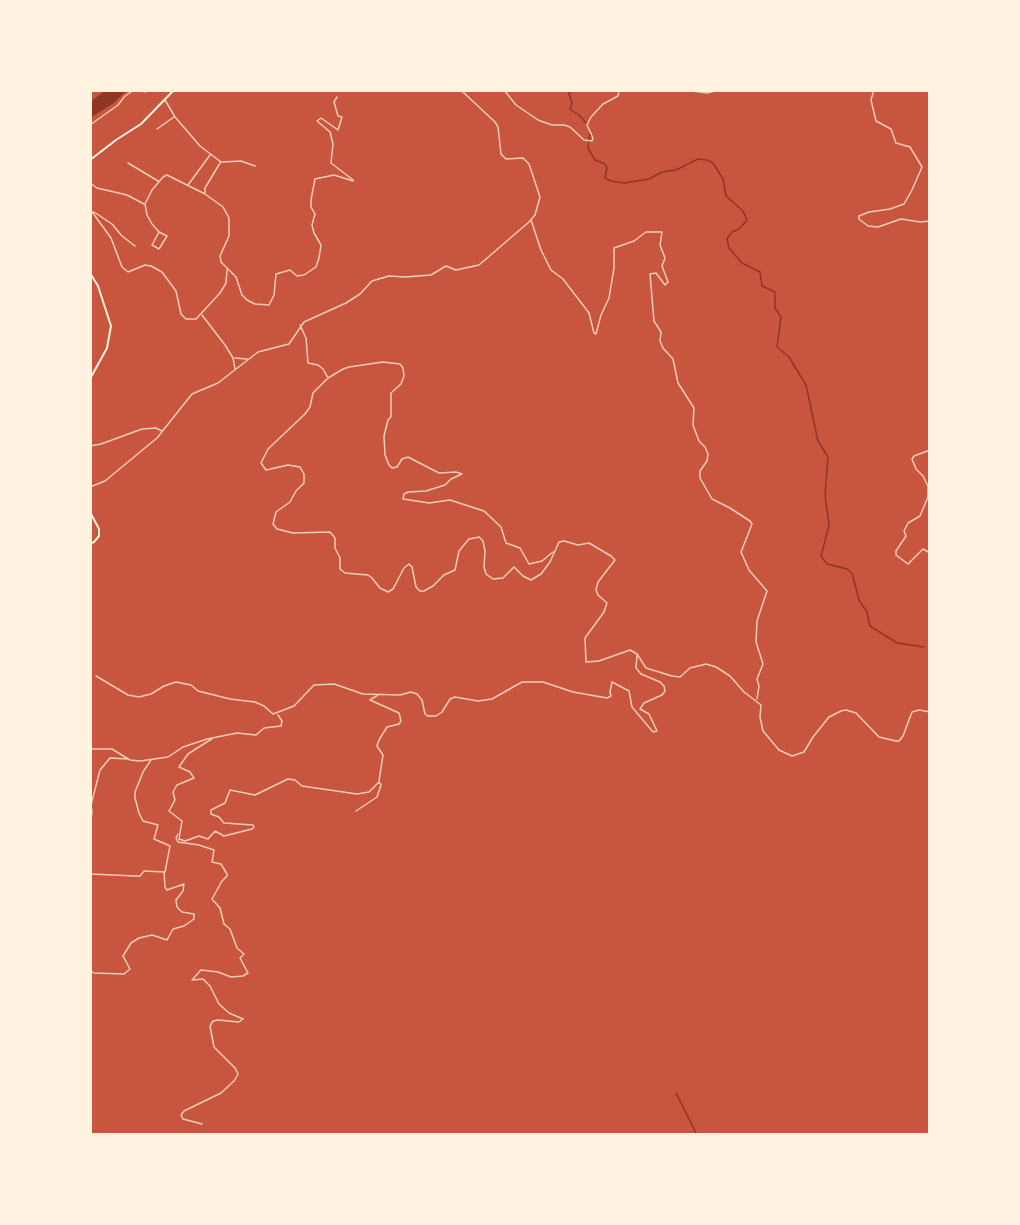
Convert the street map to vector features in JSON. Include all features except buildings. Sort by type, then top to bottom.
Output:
[{"type":"highway","points":[[90,160],[141,124],[174,90]]},
{"type":"highway","points":[[90,273],[98,286],[111,326],[107,348],[90,379]]},
{"type":"highway","points":[[90,512],[99,530],[99,536],[90,544]]},
{"type":"street","points":[[90,125],[134,90]]},
{"type":"street","points":[[139,90],[146,92],[147,90]]},
{"type":"street","points":[[504,90],[516,105],[538,120],[552,125],[564,124],[584,140],[592,141],[588,125],[591,117],[603,104],[618,96],[620,90]]},
{"type":"street","points":[[685,90],[698,93],[714,93],[719,90]]},
{"type":"street","points":[[874,90],[871,100],[876,121],[891,129],[896,143],[910,147],[922,167],[903,204],[890,209],[869,212],[859,216],[859,219],[868,226],[878,227],[902,219],[930,221]]},
{"type":"street","points":[[90,487],[105,481],[163,432],[192,394],[218,383],[264,349],[289,344],[293,341],[300,324],[346,303],[378,278],[431,275],[446,266],[456,270],[479,265],[531,220],[535,215],[540,197],[529,164],[523,158],[506,159],[501,154],[498,127],[495,122],[463,92]]},
{"type":"street","points":[[159,232],[152,245],[159,249],[167,238],[149,219],[145,204],[148,195],[167,175],[205,194],[223,207],[229,218],[229,236],[219,259],[236,278],[242,295],[255,304],[268,305],[272,301],[276,274],[290,270],[297,276],[304,275],[316,267],[321,245],[312,225],[315,214],[311,207],[311,200],[315,179],[334,175],[353,180],[331,163],[333,144],[330,132],[317,121],[321,118],[338,130],[342,117],[338,116],[334,102],[337,97]]},
{"type":"street","points":[[165,100],[175,117],[210,154],[221,162],[241,161],[255,166]]},
{"type":"street","points":[[157,129],[175,117]]},
{"type":"street","points":[[188,185],[210,154]]},
{"type":"street","points":[[205,194],[205,188],[221,162]]},
{"type":"street","points":[[128,163],[159,181]]},
{"type":"street","points":[[90,183],[97,188],[127,195],[145,204]]},
{"type":"street","points":[[90,209],[111,238],[122,267],[128,272],[140,266],[151,266],[162,272],[171,282],[184,316],[191,319],[201,314],[225,287],[227,269]]},
{"type":"street","points":[[90,209],[112,224],[135,246]]},
{"type":"street","points":[[531,220],[541,250],[551,270],[563,279],[585,307],[596,334],[609,298],[614,268],[614,248],[634,241],[646,232],[662,232],[660,245],[665,258],[662,266],[668,282],[665,285],[656,273],[650,274],[654,321],[662,332],[660,341],[663,348],[673,359],[676,378],[694,408],[693,425],[699,441],[708,454],[707,461],[700,471],[700,478],[712,499],[730,508],[752,524],[741,552],[749,570],[766,591],[757,621],[756,642],[763,664],[757,679],[759,693],[757,700]]},
{"type":"street","points":[[201,314],[231,356],[235,370]]},
{"type":"street","points":[[300,324],[306,338],[308,363],[318,365],[328,378]]},
{"type":"street","points":[[231,356],[237,360],[248,359]]},
{"type":"street","points":[[554,552],[542,561],[529,564],[520,548],[506,543],[501,527],[484,511],[450,500],[429,503],[403,499],[404,494],[408,492],[426,491],[445,485],[462,474],[439,473],[408,457],[402,459],[397,467],[392,468],[389,465],[385,455],[384,436],[391,417],[391,393],[401,384],[404,376],[400,364],[384,362],[349,367],[328,378],[313,393],[310,407],[305,414],[268,450],[262,459],[262,466],[266,470],[293,465],[300,467],[304,474],[304,483],[290,502],[276,512],[273,524],[277,529],[293,533],[330,532],[340,558],[340,570],[350,574],[368,575],[380,588],[388,592],[393,589],[408,564],[412,567],[414,584],[418,590],[429,590],[444,575],[455,570],[459,552],[472,538],[479,537],[483,541],[484,567],[486,574],[493,579],[503,578],[514,567],[523,576],[531,579],[541,574],[550,562],[559,542],[578,545],[589,543],[615,560],[598,582],[596,590],[598,596],[607,603],[604,612],[585,638],[586,662],[599,661],[627,650],[634,651],[646,668],[672,676],[680,677],[690,668],[706,664],[716,667],[730,676],[744,692],[757,700],[761,705],[760,717],[763,731],[779,750],[792,756],[804,752],[829,717],[841,711],[856,713],[879,737],[896,741],[903,736],[912,712],[919,710],[930,712]]},
{"type":"street","points":[[90,446],[142,429],[156,428],[163,432]]},
{"type":"street","points":[[930,450],[912,459],[928,486],[928,497],[920,516],[908,523],[904,531],[906,536],[896,551],[896,555],[908,564],[923,549],[930,553]]},
{"type":"street","points":[[96,676],[128,694],[139,697],[152,694],[176,682],[191,685],[198,691],[255,702],[273,714],[294,706],[314,685],[334,684],[363,694],[400,695],[411,692],[417,694],[422,700],[425,714],[436,716],[442,712],[450,699],[455,697],[478,701],[492,699],[522,682],[543,682],[573,692],[607,698],[611,696],[612,682],[629,692],[632,707],[653,732],[657,731],[650,714],[640,709],[644,703],[662,695],[664,686],[641,674],[636,668],[637,654]]},
{"type":"street","points":[[356,811],[377,797],[381,784],[379,782],[383,755],[377,746],[387,727],[401,721],[399,713],[370,700],[379,694]]},
{"type":"street","points":[[90,822],[91,805],[100,770],[110,758],[151,760],[168,757],[183,747],[213,738],[237,733],[256,735],[264,728],[281,726],[278,714]]},
{"type":"street","points":[[202,1124],[183,1119],[181,1115],[189,1107],[197,1106],[221,1093],[238,1074],[236,1068],[214,1047],[210,1026],[213,1021],[239,1022],[243,1019],[229,1013],[219,1004],[210,986],[203,979],[192,980],[201,970],[218,972],[231,977],[248,973],[240,958],[244,954],[237,948],[230,929],[224,924],[220,908],[212,899],[227,874],[220,864],[212,862],[214,850],[178,842],[176,838],[182,820],[169,811],[176,800],[174,788],[194,778],[190,772],[179,767],[188,754],[213,738]]},
{"type":"street","points":[[90,749],[112,749],[129,759]]},
{"type":"street","points":[[90,970],[94,973],[124,974],[130,969],[123,956],[130,943],[152,935],[167,940],[173,929],[184,926],[194,919],[194,914],[182,912],[177,907],[176,900],[183,891],[184,884],[167,890],[165,887],[164,872],[170,846],[154,838],[159,827],[143,821],[139,813],[135,792],[151,760]]},
{"type":"street","points":[[178,834],[179,839],[184,841],[199,836],[208,839],[215,831],[224,836],[252,829],[253,825],[224,823],[219,817],[211,814],[215,806],[225,803],[230,790],[255,795],[288,779],[296,780],[302,786],[357,794],[369,792],[379,782]]},
{"type":"street","points":[[90,874],[140,876],[144,872],[164,872]]},
{"type":"shaded area","points":[[106,90],[127,90],[114,103],[90,118],[90,102]]},
{"type":"waterway","points":[[572,90],[569,94],[572,103],[570,109],[586,123]]},
{"type":"waterway","points":[[590,133],[588,148],[595,160],[605,164],[607,168],[605,178],[611,181],[624,183],[649,179],[662,172],[676,170],[698,159],[713,163],[723,179],[726,196],[743,211],[747,220],[727,239],[729,248],[742,263],[760,272],[762,286],[775,292],[775,308],[781,317],[777,347],[789,357],[806,385],[818,441],[828,457],[825,495],[829,525],[821,556],[827,564],[847,569],[852,573],[859,600],[867,612],[870,626],[897,643],[924,647]]},
{"type":"waterway","points":[[676,1093],[697,1135]]}]
